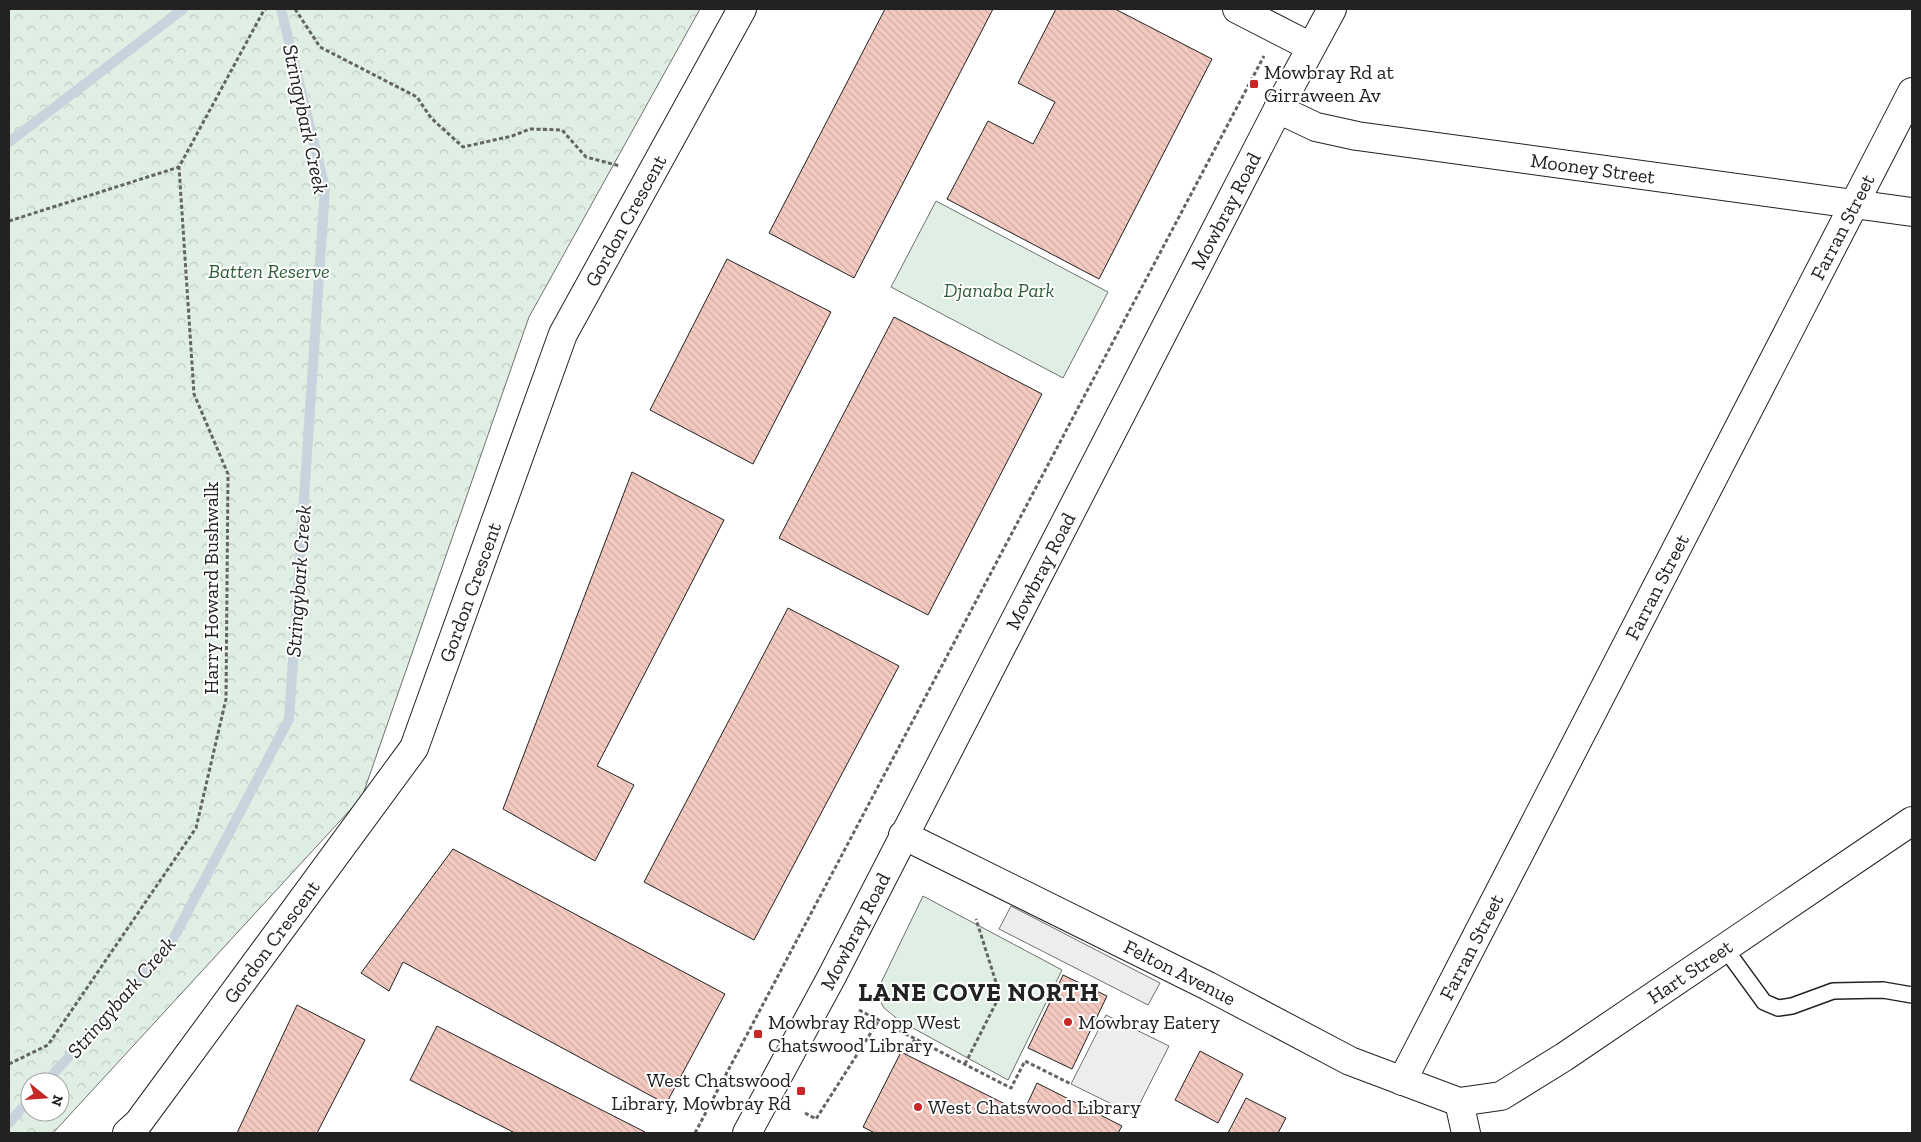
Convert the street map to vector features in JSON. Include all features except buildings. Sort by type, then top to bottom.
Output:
[{"type":"street","name":"Gordon Crescent","points":[[126,1133],[139,1122],[414,748],[563,334],[742,9]]},
{"type":"street","points":[[1237,9],[1311,47]]},
{"type":"street","name":"Mowbray Road","points":[[747,1133],[831,978],[1278,109],[1332,9]]},
{"type":"street","name":"Farran Street","points":[[1402,1081],[1912,92]]},
{"type":"street","name":"Mooney Street","points":[[1278,109],[1316,126],[1357,136],[1912,212]]},
{"type":"street","name":"Hart Street","points":[[1459,1102],[1501,1096],[1564,1057],[1912,820]]},
{"type":"street","name":"Felton Avenue","points":[[903,835],[1208,986],[1350,1061],[1459,1102]]},
{"type":"street","points":[[1459,1102],[1466,1133]]},
{"type":"lane","points":[[1724,947],[1764,1002],[1778,1008],[1792,1006],[1832,991],[1883,990],[1912,995]]},
{"type":"path","points":[[9,221],[179,167],[265,9]]},
{"type":"path","points":[[295,9],[320,47],[417,96],[431,118],[463,147],[512,136],[530,129],[562,130],[586,157],[650,175]]},
{"type":"path","points":[[695,1133],[1266,52]]},
{"type":"path","name":"Harry Howard Bushwalk","points":[[9,1064],[48,1045],[196,828],[226,699],[228,474],[194,394],[179,167]]},
{"type":"path","points":[[965,1064],[1000,995],[976,919]]},
{"type":"path","points":[[859,1010],[1011,1088],[1025,1061],[1071,1084]]},
{"type":"path","points":[[805,1113],[816,1118],[879,1020]]},
{"type":"path","points":[[906,1054],[914,1038]]},
{"type":"green space","name":"Batten Reserve","points":[[9,9],[700,9],[529,317],[362,797],[70,1115],[70,1072],[20,1072],[20,1122],[63,1122],[53,1133],[9,1133]]},
{"type":"green space","name":"Djanaba Park","points":[[936,201],[1108,292],[1063,378],[891,287]]},
{"type":"green space","points":[[923,896],[1062,970],[1008,1080],[900,1021],[884,1008],[876,993]]},
{"type":"shaded area","points":[[1011,906],[1160,983],[1148,1005],[999,929]]},
{"type":"shaded area","points":[[1106,1015],[1169,1046],[1134,1115],[1071,1084]]},
{"type":"waterway","points":[[9,142],[183,9]]},
{"type":"waterway","name":"Stringybark Creek","points":[[55,1072],[170,945],[289,719],[325,188],[281,9]]},
{"type":"waterway","name":"Stringybark Creek","points":[[9,1123],[20,1110]]},
{"type":"place","name":"Mowbray Rd at Girraween Av","points":[[1254,84]]},
{"type":"place","name":"Mowbray Eatery","points":[[1068,1022]]},
{"type":"place","name":"Mowbray Rd opp West Chatswood Library","points":[[758,1034]]},
{"type":"place","name":"West Chatswood Library, Mowbray Rd","points":[[801,1091]]},
{"type":"place","name":"West Chatswood Library","points":[[918,1107]]},
{"type":"district","name":"LANE COVE NORTH","points":[[979,992]]}]
